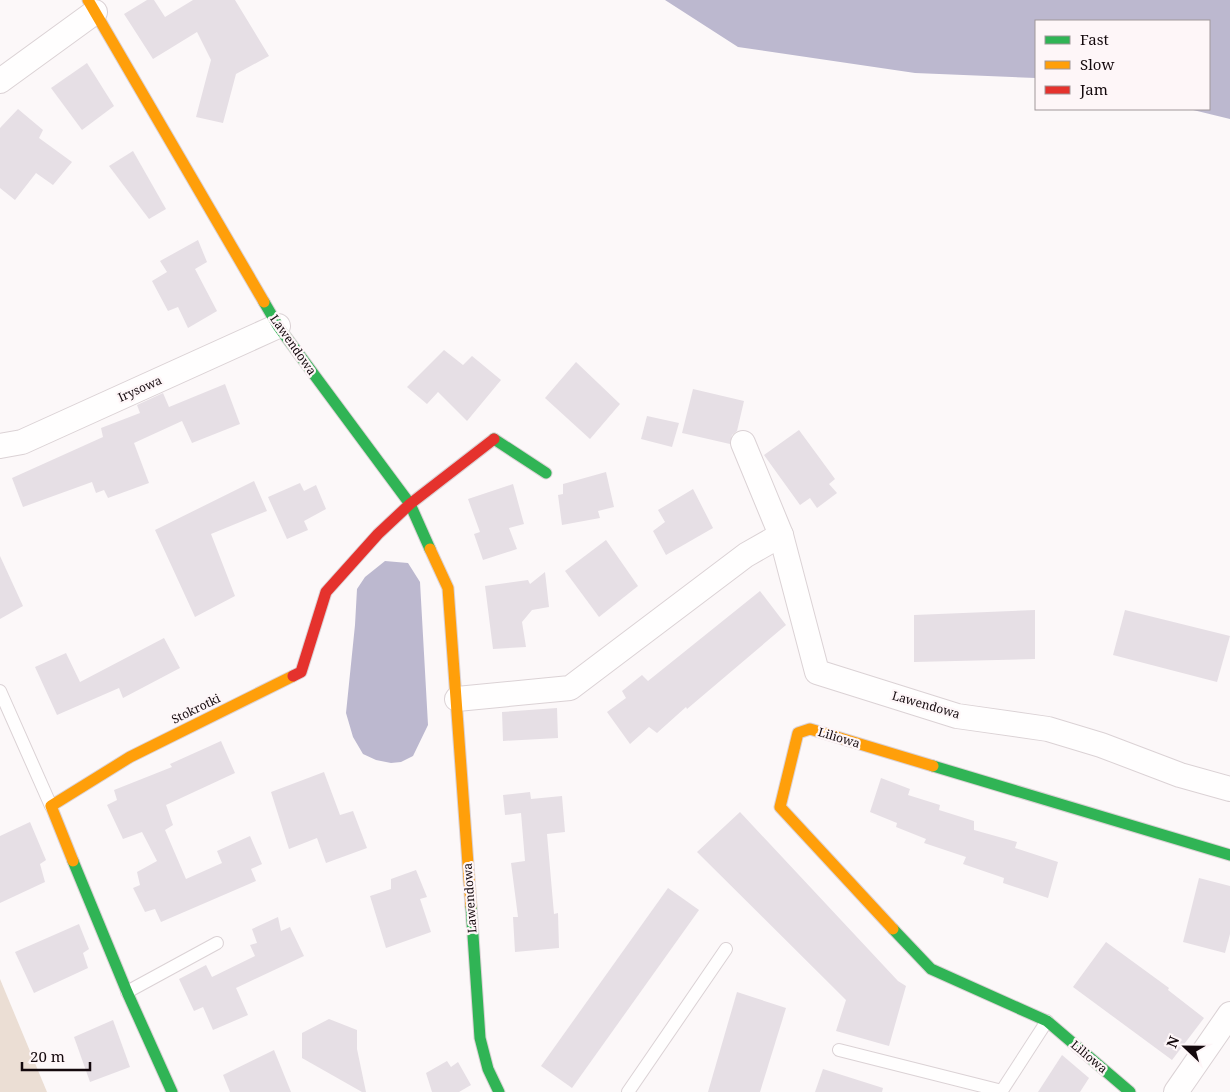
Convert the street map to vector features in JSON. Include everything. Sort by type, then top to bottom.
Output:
[{"type":"street","points":[[0,81],[92,6]]},
{"type":"street","name":"Lawendowa","points":[[92,6],[278,326],[410,504],[448,588],[479,1029],[481,1048],[488,1075],[499,1092]]},
{"type":"street","name":"Irysowa","points":[[0,446],[22,442],[278,326]]},
{"type":"street","name":"Stokrotki","points":[[51,806],[130,757],[301,672],[326,592],[378,534],[410,504],[495,438],[546,473]]},
{"type":"street","name":"Lawendowa","points":[[744,443],[781,535],[818,672],[957,716],[1048,729],[1180,775],[1230,789]]},
{"type":"street","points":[[457,699],[570,688],[746,556],[781,535]]},
{"type":"street","name":"Liliowa","points":[[1130,1092],[1047,1021],[931,969],[780,807],[798,733],[810,729],[1230,855]]},
{"type":"street","points":[[51,806],[127,992],[172,1092]]},
{"type":"street","points":[[1183,1089],[1230,1014]]},
{"type":"lane","points":[[0,690],[51,806]]},
{"type":"lane","points":[[127,992],[217,942]]},
{"type":"lane","points":[[628,1092],[726,949]]},
{"type":"lane","points":[[839,1050],[1002,1091],[1047,1021]]},
{"type":"shaded area","points":[[665,0],[1230,0],[1230,119],[1193,110],[1210,110],[1210,20],[1035,20],[1035,78],[915,73],[738,47]]},
{"type":"shaded area","points":[[385,561],[408,563],[420,582],[428,725],[413,756],[401,762],[391,763],[376,760],[363,754],[353,737],[346,713],[357,589],[365,577]]},
{"type":"shaded area","points":[[0,979],[47,1092],[0,1092]]},
{"type":"building","points":[[147,0],[154,0],[165,17],[193,0],[235,0],[269,56],[236,74],[223,123],[196,117],[211,60],[197,32],[153,59],[124,14]]},
{"type":"building","points":[[87,63],[114,106],[82,130],[51,88]]},
{"type":"building","points":[[18,109],[43,130],[39,138],[72,162],[53,185],[36,173],[15,200],[0,188],[0,128]]},
{"type":"building","points":[[133,151],[166,209],[149,219],[109,166]]},
{"type":"building","points":[[198,240],[207,262],[195,269],[217,311],[188,328],[178,307],[168,311],[152,281],[167,272],[160,261]]},
{"type":"building","points":[[444,350],[463,365],[472,356],[501,380],[467,421],[438,392],[427,404],[407,387]]},
{"type":"building","points":[[576,362],[620,404],[590,439],[545,398]]},
{"type":"building","points":[[225,384],[240,424],[192,443],[182,421],[134,443],[149,483],[108,498],[104,490],[96,493],[92,482],[23,507],[12,478],[103,437],[101,428],[140,413],[137,405],[163,393],[169,407]]},
{"type":"building","points":[[693,389],[744,401],[737,431],[732,435],[730,444],[682,433]]},
{"type":"building","points":[[647,416],[679,423],[672,447],[641,439]]},
{"type":"building","points":[[799,430],[835,479],[829,484],[837,493],[817,508],[810,498],[800,505],[764,455]]},
{"type":"building","points":[[606,472],[614,507],[598,511],[600,518],[562,525],[558,495],[563,494],[563,484]]},
{"type":"building","points":[[254,481],[267,511],[211,534],[235,596],[195,617],[155,530]]},
{"type":"building","points":[[300,483],[304,491],[316,485],[326,509],[304,521],[308,530],[287,539],[268,497]]},
{"type":"building","points":[[513,484],[524,524],[509,528],[517,549],[483,560],[474,534],[480,532],[468,499]]},
{"type":"building","points":[[693,489],[713,528],[666,555],[653,531],[665,522],[658,510]]},
{"type":"building","points":[[606,540],[638,586],[599,617],[565,571]]},
{"type":"building","points":[[0,556],[23,606],[0,619]]},
{"type":"building","points":[[545,572],[549,607],[532,610],[522,622],[526,647],[493,649],[485,586],[528,580],[530,584]]},
{"type":"building","points":[[760,591],[786,625],[657,733],[649,727],[630,744],[607,712],[626,698],[622,691],[642,675],[648,681]]},
{"type":"building","points":[[1035,610],[1035,659],[914,662],[914,615]]},
{"type":"building","points":[[1125,610],[1230,636],[1217,682],[1113,655]]},
{"type":"building","points":[[164,638],[180,668],[123,698],[119,688],[57,715],[35,667],[66,653],[80,682]]},
{"type":"building","points":[[557,708],[558,738],[503,741],[502,712]]},
{"type":"building","points":[[221,741],[235,773],[166,805],[173,825],[165,830],[186,879],[222,863],[217,851],[250,836],[262,864],[251,869],[256,881],[161,922],[155,909],[145,912],[133,888],[140,885],[137,872],[157,861],[142,832],[123,839],[107,805],[117,800],[114,790],[172,767],[170,764]]},
{"type":"building","points":[[324,772],[340,815],[353,811],[367,848],[326,863],[317,838],[289,849],[271,792]]},
{"type":"building","points":[[881,778],[910,789],[908,795],[940,805],[939,810],[974,821],[974,830],[1017,842],[1015,848],[1058,862],[1048,898],[1003,883],[1004,878],[963,864],[966,857],[924,843],[926,839],[896,827],[897,823],[870,812]]},
{"type":"building","points":[[530,792],[531,799],[562,796],[565,832],[547,834],[554,914],[558,913],[559,948],[515,952],[513,917],[518,917],[511,863],[525,861],[521,813],[505,815],[503,795]]},
{"type":"building","points":[[740,812],[898,981],[906,986],[889,1046],[836,1031],[846,1000],[697,852]]},
{"type":"building","points":[[30,822],[46,860],[40,864],[45,882],[0,903],[0,836]]},
{"type":"building","points":[[416,870],[427,897],[420,899],[431,932],[386,948],[370,896],[391,889],[391,879]]},
{"type":"building","points":[[1199,878],[1230,886],[1230,934],[1225,953],[1183,942]]},
{"type":"building","points":[[668,888],[699,910],[572,1088],[541,1066]]},
{"type":"building","points":[[278,917],[281,931],[290,927],[304,956],[236,988],[248,1015],[213,1030],[203,1007],[194,1011],[179,979],[206,965],[212,977],[255,956],[250,945],[257,943],[252,929]]},
{"type":"building","points":[[79,924],[89,949],[83,953],[88,968],[34,993],[15,952]]},
{"type":"building","points":[[1106,942],[1169,988],[1168,990],[1204,1018],[1172,1060],[1073,987]]},
{"type":"building","points":[[737,992],[786,1008],[760,1092],[708,1092]]},
{"type":"building","points":[[329,1019],[357,1030],[357,1049],[366,1092],[362,1092],[302,1058],[302,1033]]},
{"type":"building","points":[[113,1020],[130,1067],[90,1082],[74,1037]]},
{"type":"building","points":[[274,1050],[291,1092],[230,1092],[223,1075]]},
{"type":"building","points":[[1062,1055],[1089,1078],[1080,1092],[1038,1092]]},
{"type":"building","points":[[447,1061],[451,1067],[458,1062],[471,1085],[459,1092],[432,1092],[426,1073]]},
{"type":"building","points":[[823,1069],[883,1088],[882,1092],[815,1092]]},
{"type":"traffic: fast","points":[[264,302],[278,326],[410,504],[430,549]]},
{"type":"traffic: fast","points":[[494,439],[546,473]]},
{"type":"traffic: fast","points":[[933,766],[1230,855]]},
{"type":"traffic: fast","points":[[73,861],[127,992],[172,1092]]},
{"type":"traffic: fast","points":[[471,906],[480,1038],[488,1069],[499,1092]]},
{"type":"traffic: fast","points":[[893,929],[931,969],[1047,1021],[1130,1092]]},
{"type":"traffic: slow","points":[[88,0],[264,302]]},
{"type":"traffic: slow","points":[[430,549],[448,588],[471,906]]},
{"type":"traffic: slow","points":[[73,861],[51,806],[130,757],[293,676]]},
{"type":"traffic: slow","points":[[893,929],[780,807],[798,733],[810,729],[933,766]]},
{"type":"traffic: jam","points":[[293,676],[301,672],[326,592],[378,534],[410,504],[494,439]]}]
